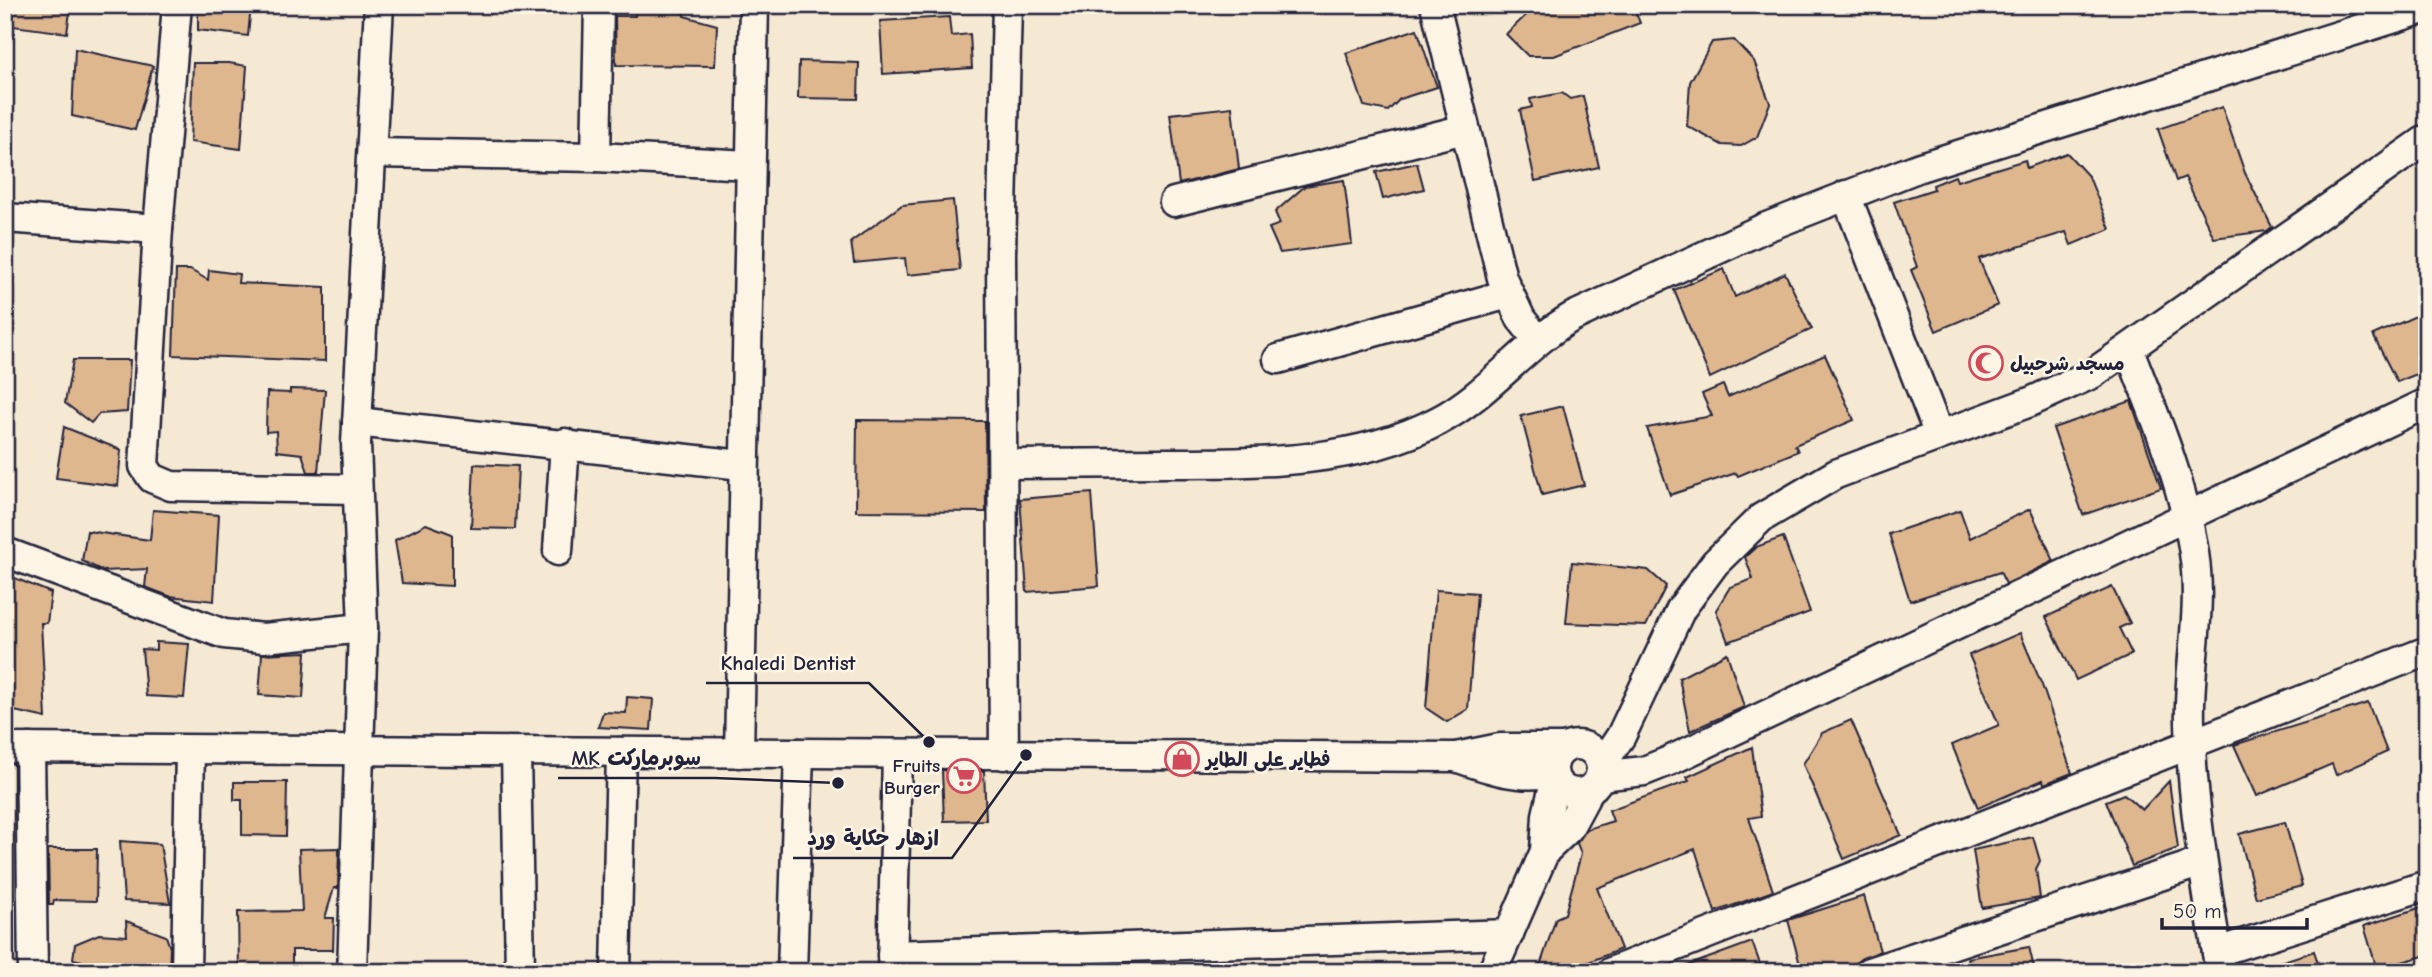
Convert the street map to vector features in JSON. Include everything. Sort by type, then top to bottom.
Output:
[{"type":"street","points":[[177,5],[144,440],[147,472],[161,483],[178,486],[356,489]]},
{"type":"street","points":[[352,972],[363,628],[356,489],[357,422],[379,5]]},
{"type":"street","points":[[596,157],[598,5]]},
{"type":"street","points":[[738,753],[742,465],[754,5]]},
{"type":"street","points":[[1004,754],[1001,253],[1007,5]]},
{"type":"street","points":[[1435,5],[1508,294],[1521,319],[1537,339]]},
{"type":"street","points":[[1003,464],[1261,461],[1350,452],[1394,440],[1440,419],[1485,388],[1537,339],[1572,317],[1764,228],[1961,153],[2427,8]]},
{"type":"street","points":[[1174,202],[1465,129]]},
{"type":"street","points":[[1545,851],[1568,829],[1597,778],[1637,704],[1681,609],[1708,571],[1738,538],[1761,519],[1818,483],[1863,463],[2077,382],[2129,350],[2427,139]]},
{"type":"street","points":[[372,153],[596,157],[750,165]]},
{"type":"street","points":[[1846,195],[1939,435]]},
{"type":"street","points":[[5,218],[158,229]]},
{"type":"street","points":[[1278,359],[1508,294]]},
{"type":"street","points":[[2129,350],[2170,454],[2186,514],[2197,585],[2190,705],[2191,746],[2202,862],[2219,962],[2427,885]]},
{"type":"street","points":[[1564,761],[1570,792],[1597,778],[1644,771],[1669,761],[2186,514],[2427,403]]},
{"type":"street","points":[[357,422],[565,443],[742,465]]},
{"type":"street","points":[[558,551],[565,443]]},
{"type":"street","points":[[5,552],[224,634],[264,638],[363,628]]},
{"type":"street","points":[[1611,972],[2427,652]]},
{"type":"street","points":[[1492,972],[1545,851],[1547,815],[1564,761],[1637,704]]},
{"type":"street","points":[[33,972],[18,748],[1456,757],[1507,772],[1539,774],[1592,750],[1597,778]]},
{"type":"street","points":[[186,972],[190,750]]},
{"type":"street","points":[[516,752],[520,972]]},
{"type":"street","points":[[616,972],[621,752]]},
{"type":"street","points":[[792,972],[799,753]]},
{"type":"street","points":[[897,754],[892,963],[1509,934]]},
{"type":"street","points":[[1869,972],[2202,862]]},
{"type":"building","points":[[8,5],[71,5],[67,33],[5,25]]},
{"type":"building","points":[[198,5],[251,5],[248,36],[198,30]]},
{"type":"building","points":[[635,5],[684,5],[684,16],[717,25],[715,66],[616,65],[615,16],[635,16]]},
{"type":"building","points":[[1537,5],[1633,5],[1640,23],[1554,56],[1528,56],[1506,34]]},
{"type":"building","points":[[949,17],[951,36],[970,34],[972,68],[883,74],[880,21]]},
{"type":"building","points":[[1417,29],[1437,87],[1400,99],[1388,111],[1364,106],[1346,53]]},
{"type":"building","points":[[1734,40],[1754,61],[1770,103],[1757,137],[1741,146],[1722,145],[1687,126],[1690,82],[1712,42]]},
{"type":"building","points":[[75,49],[153,66],[135,130],[72,116]]},
{"type":"building","points":[[799,61],[859,63],[858,99],[798,98]]},
{"type":"building","points":[[193,63],[247,66],[241,149],[190,142]]},
{"type":"building","points":[[1562,93],[1570,99],[1583,96],[1599,167],[1535,181],[1520,110],[1532,107],[1530,99]]},
{"type":"building","points":[[1232,107],[1239,169],[1179,184],[1170,114]]},
{"type":"building","points":[[2222,107],[2245,173],[2272,227],[2267,231],[2214,238],[2185,177],[2176,181],[2158,129]]},
{"type":"building","points":[[2067,153],[2089,177],[2110,229],[2071,245],[2066,232],[1979,259],[1998,305],[1936,331],[1911,270],[1917,267],[1894,202],[1934,189],[1933,185],[1955,176],[1957,181],[2025,160],[2027,168]]},
{"type":"building","points":[[1417,163],[1424,189],[1383,199],[1376,172]]},
{"type":"building","points":[[1344,180],[1352,244],[1280,253],[1269,228],[1280,224],[1275,212],[1305,186]]},
{"type":"building","points":[[953,200],[960,270],[907,275],[905,258],[854,263],[851,242],[902,205]]},
{"type":"building","points":[[1724,269],[1735,297],[1785,273],[1812,329],[1710,378],[1674,290]]},
{"type":"building","points":[[176,270],[190,270],[208,280],[209,270],[239,274],[238,283],[325,287],[325,361],[173,355]]},
{"type":"building","points":[[2427,311],[2427,370],[2397,382],[2373,335]]},
{"type":"building","points":[[1825,355],[1854,420],[1795,445],[1798,451],[1738,476],[1736,473],[1670,495],[1647,428],[1712,416],[1702,394],[1723,385],[1728,397]]},
{"type":"building","points":[[73,360],[130,360],[127,412],[99,414],[91,423],[65,403]]},
{"type":"building","points":[[290,389],[325,390],[318,472],[308,472],[302,454],[277,451],[276,431],[266,432],[267,392],[290,393]]},
{"type":"building","points":[[2131,401],[2161,488],[2083,515],[2053,428]]},
{"type":"building","points":[[1563,406],[1584,485],[1542,495],[1521,416]]},
{"type":"building","points":[[857,420],[985,421],[986,512],[856,511]]},
{"type":"building","points":[[64,427],[121,450],[118,486],[56,478]]},
{"type":"building","points":[[474,464],[518,466],[515,529],[471,528]]},
{"type":"building","points":[[1092,493],[1099,586],[1027,592],[1020,499]]},
{"type":"building","points":[[2030,509],[2054,561],[2006,584],[2000,572],[1910,601],[1889,534],[1960,510],[1970,538]]},
{"type":"building","points":[[153,510],[219,515],[214,601],[169,596],[145,587],[147,569],[103,571],[82,561],[87,531],[150,540]]},
{"type":"building","points":[[426,524],[452,534],[452,586],[402,583],[395,540]]},
{"type":"building","points":[[1783,537],[1810,612],[1728,642],[1716,610],[1730,587],[1753,579],[1745,557],[1756,547]]},
{"type":"building","points":[[1572,562],[1648,570],[1666,586],[1646,626],[1566,623]]},
{"type":"building","points":[[5,574],[51,593],[47,623],[41,623],[46,718],[5,709]]},
{"type":"building","points":[[2112,587],[2130,623],[2119,628],[2132,654],[2076,680],[2046,617]]},
{"type":"building","points":[[1436,590],[1477,593],[1468,709],[1447,722],[1426,708]]},
{"type":"building","points":[[2020,633],[2042,685],[2072,773],[2044,784],[2043,780],[1978,808],[1952,745],[1999,725],[1969,655]]},
{"type":"building","points":[[156,642],[189,644],[184,698],[146,696],[142,649],[156,650]]},
{"type":"building","points":[[306,652],[303,698],[259,695],[262,654]]},
{"type":"building","points":[[1727,653],[1744,707],[1690,731],[1679,678]]},
{"type":"building","points":[[627,697],[653,699],[651,730],[598,727],[603,712],[626,713]]},
{"type":"building","points":[[2368,703],[2387,752],[2336,775],[2332,764],[2257,796],[2234,745]]},
{"type":"building","points":[[1851,720],[1901,835],[1844,859],[1803,764],[1822,733]]},
{"type":"building","points":[[1752,747],[1761,816],[1749,818],[1773,891],[1715,912],[1695,849],[1597,888],[1621,949],[1564,972],[1538,972],[1556,918],[1565,914],[1581,854],[1577,843],[1587,829],[1613,821],[1609,810],[1689,781],[1687,777]]},
{"type":"building","points":[[942,770],[984,771],[986,820],[944,821]]},
{"type":"building","points":[[2169,781],[2178,848],[2132,866],[2106,801],[2124,794],[2142,810]]},
{"type":"building","points":[[234,782],[287,782],[286,836],[242,835],[242,800],[234,800]]},
{"type":"building","points":[[2285,822],[2302,886],[2256,898],[2239,834]]},
{"type":"building","points":[[2033,837],[2040,861],[2036,869],[2040,898],[1982,908],[1973,850]]},
{"type":"building","points":[[120,841],[160,844],[170,903],[124,901]]},
{"type":"building","points":[[339,848],[338,888],[334,888],[325,918],[334,918],[333,950],[292,950],[292,971],[239,972],[238,912],[302,911],[299,849]]},
{"type":"building","points":[[48,849],[97,849],[96,901],[54,900],[53,905],[49,905]]},
{"type":"building","points":[[1864,896],[1880,951],[1856,963],[1822,972],[1802,972],[1788,920]]},
{"type":"building","points":[[2422,907],[2427,921],[2427,955],[2377,969],[2364,926]]},
{"type":"building","points":[[126,921],[166,936],[170,948],[169,972],[81,972],[82,961],[73,959],[75,944],[99,934],[127,936]]},
{"type":"building","points":[[1752,942],[1763,972],[1676,972],[1676,970]]},
{"type":"building","points":[[2029,947],[2035,972],[1972,972],[1968,958]]},
{"type":"building","points":[[2314,951],[2321,972],[2260,972],[2259,969]]},
{"type":"place","name":"مسجد شرحبيل","points":[[1986,363]]},
{"type":"place","name":"Khaledi Dentist","points":[[929,742]]},
{"type":"place","name":"ازهار حكاية ورد","points":[[1026,755]]},
{"type":"place","name":"فطاير على الطاير","points":[[1182,759]]},
{"type":"place","name":"Fruits Burger","points":[[964,776]]},
{"type":"place","name":"MK سوبرماركت","points":[[838,783]]}]
